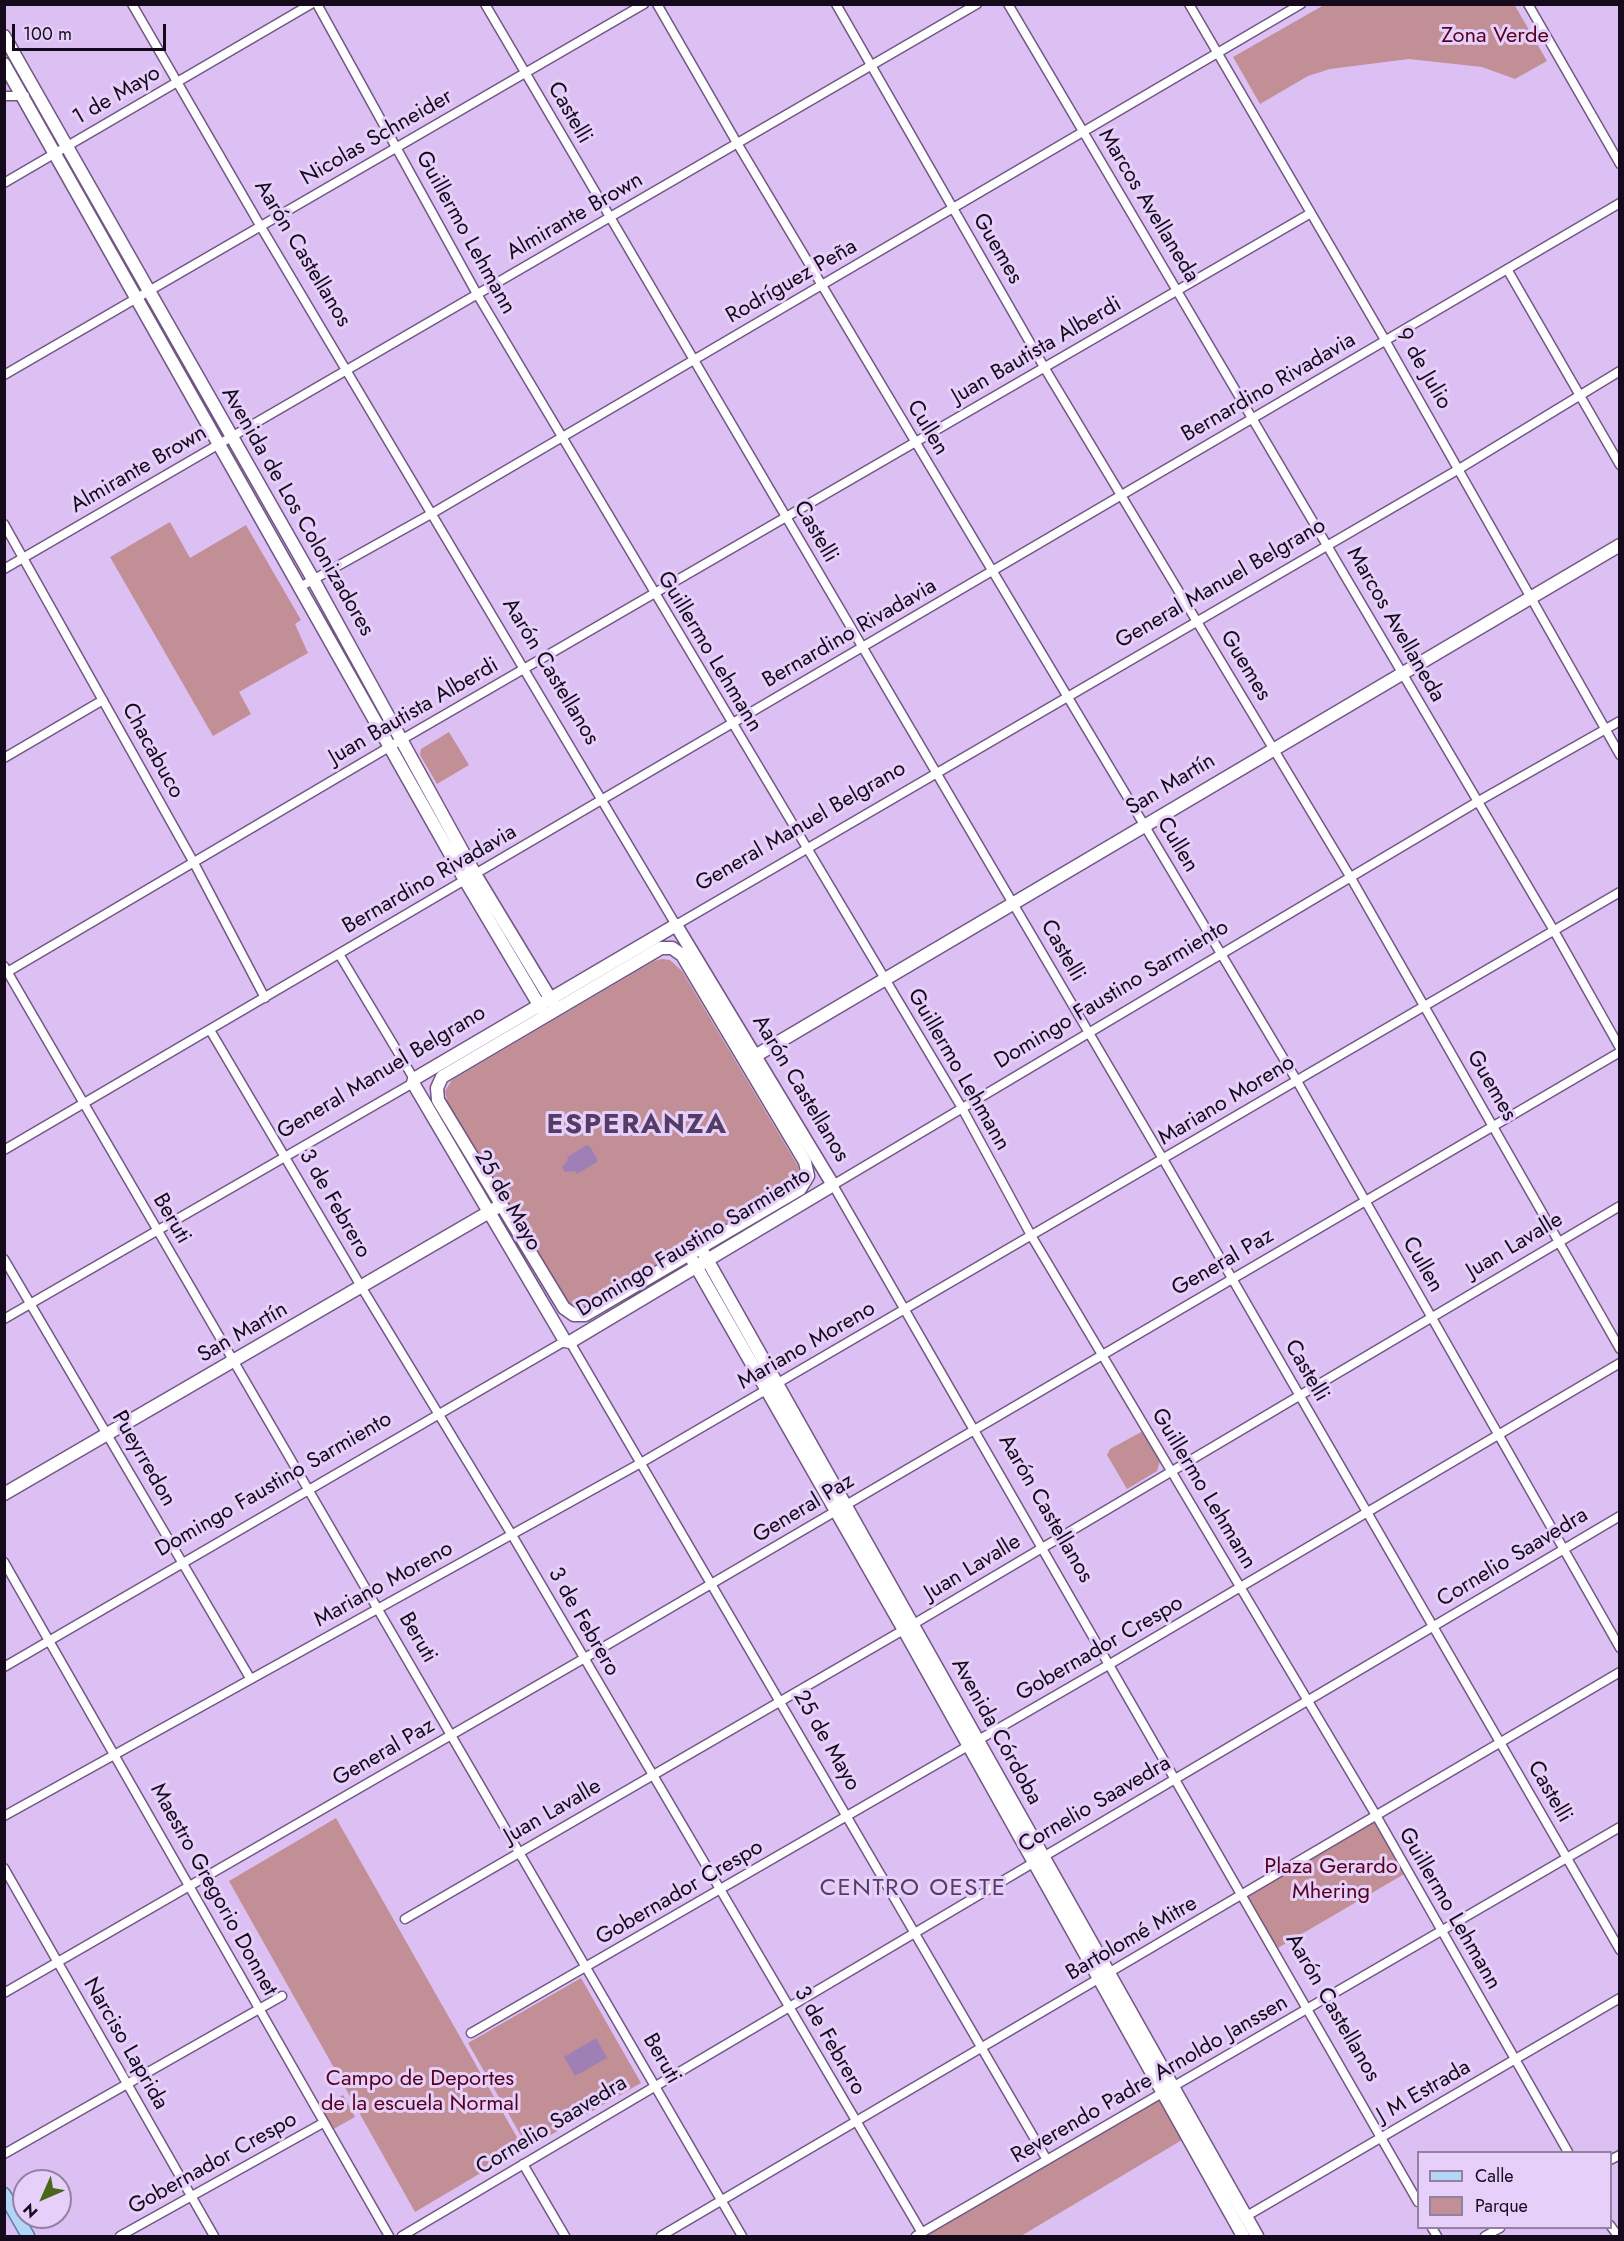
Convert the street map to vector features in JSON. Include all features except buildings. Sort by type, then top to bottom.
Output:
[{"type":"main road","name":"Avenida de Los Colonizadores","points":[[4,36],[39,96],[144,297],[226,441],[314,581],[396,743],[470,877],[547,1007]]},
{"type":"main road","name":"Avenida de Los Colonizadores","points":[[4,64],[55,154],[144,297]]},
{"type":"main road","name":"Avenida de Los Colonizadores","points":[[226,441],[300,587],[396,743]]},
{"type":"main road","name":"San Martín","points":[[751,1059],[1620,545]]},
{"type":"main road","name":"General Manuel Belgrano","points":[[439,1082],[442,1077],[547,1007],[676,925]]},
{"type":"main road","name":"Aarón Castellanos","points":[[676,925],[751,1059],[805,1162],[808,1176],[800,1189]]},
{"type":"main road","name":"General Manuel Belgrano","points":[[413,1081],[547,1007],[661,948],[672,948],[682,955]]},
{"type":"main road","name":"Aarón Castellanos","points":[[682,955],[833,1185]]},
{"type":"main road","name":"25 de Mayo","points":[[413,1081],[567,1341]]},
{"type":"main road","name":"25 de Mayo","points":[[439,1082],[438,1100],[564,1308]]},
{"type":"main road","name":"Domingo Faustino Sarmiento","points":[[567,1341],[702,1264],[833,1185]]},
{"type":"main road","name":"Domingo Faustino Sarmiento","points":[[564,1308],[574,1315],[585,1315],[800,1189]]},
{"type":"main road","name":"San Martín","points":[[4,1494],[234,1363],[501,1205]]},
{"type":"main road","name":"Avenida Córdoba","points":[[700,1247],[702,1264],[1168,2090],[1257,2236]]},
{"type":"main road","name":"Avenida Córdoba","points":[[689,1254],[702,1264]]},
{"type":"main road","name":"Avenida Córdoba","points":[[1168,2090],[1243,2236]]},
{"type":"main road","points":[[4,2194],[28,2236]]},
{"type":"street","name":"Aarón Castellanos","points":[[132,4],[346,371],[676,925]]},
{"type":"street","name":"1 de Mayo","points":[[4,183],[311,4]]},
{"type":"street","name":"Guillermo Lehmann","points":[[317,4],[477,294],[731,724],[962,1108],[1032,1237],[1377,1817],[1567,2151]]},
{"type":"street","name":"Castelli","points":[[484,4],[1163,1159],[1620,1950]]},
{"type":"street","name":"Nicolas Schneider","points":[[4,375],[144,297],[396,147],[644,4]]},
{"type":"street","name":"Cullen","points":[[657,4],[737,143],[1297,1081],[1620,1648]]},
{"type":"street","name":"Guemes","points":[[836,4],[1044,367],[1351,878],[1620,1349]]},
{"type":"street","name":"Almirante Brown","points":[[4,569],[976,4]]},
{"type":"street","name":"Marcos Avellaneda","points":[[1008,4],[1329,546],[1553,929],[1620,1050]]},
{"type":"street","name":"9 de Julio","points":[[1189,4],[1385,340],[1529,598],[1620,755]]},
{"type":"street","name":"Rodríguez Peña","points":[[300,587],[431,514],[1301,4]]},
{"type":"street","points":[[1528,4],[1620,164]]},
{"type":"street","points":[[4,96],[39,96]]},
{"type":"street","name":"Bernardino Rivadavia","points":[[4,1149],[1620,203]]},
{"type":"street","name":"Juan Bautista Alberdi","points":[[6,971],[1311,213]]},
{"type":"street","points":[[1507,269],[1620,465]]},
{"type":"street","name":"General Manuel Belgrano","points":[[676,925],[1329,546],[1620,371]]},
{"type":"street","name":"Chacabuco","points":[[4,524],[194,863],[265,998]]},
{"type":"street","points":[[4,758],[103,700]]},
{"type":"street","name":"Domingo Faustino Sarmiento","points":[[833,1185],[1477,801],[1620,721]]},
{"type":"street","name":"Mariano Moreno","points":[[4,1816],[250,1678],[380,1609],[772,1388],[1553,929],[1620,892]]},
{"type":"street","name":"25 de Mayo","points":[[339,954],[413,1081]]},
{"type":"street","name":"Beruti","points":[[6,971],[307,1489],[380,1609],[742,2236]]},
{"type":"street","name":"3 de Febrero","points":[[210,1030],[362,1288],[512,1535],[856,2122],[919,2235]]},
{"type":"street","name":"General Paz","points":[[4,1993],[584,1659],[1620,1050]]},
{"type":"street","name":"General Manuel Belgrano","points":[[4,1319],[413,1081]]},
{"type":"street","name":"Aarón Castellanos","points":[[833,1185],[1417,2198]]},
{"type":"street","name":"Juan Lavalle","points":[[405,1919],[908,1627],[1620,1206]]},
{"type":"street","name":"Pueyrredon","points":[[4,1259],[250,1678]]},
{"type":"street","name":"Domingo Faustino Sarmiento","points":[[4,1667],[307,1489],[567,1341]]},
{"type":"street","name":"25 de Mayo","points":[[567,1341],[1047,2160]]},
{"type":"street","name":"Gobernador Crespo","points":[[471,2033],[846,1818],[1620,1363]]},
{"type":"street","name":"Cornelio Saavedra","points":[[402,2236],[1620,1516]]},
{"type":"street","name":"Maestro Gregorio Donnet","points":[[4,1562],[51,1640],[258,2009],[389,2236]]},
{"type":"street","name":"Bartolomé Mitre","points":[[661,2236],[1377,1817],[1620,1672]]},
{"type":"street","name":"Reverendo Padre Arnoldo Janssen","points":[[919,2235],[1620,1827]]},
{"type":"street","name":"Narciso Laprida","points":[[4,1868],[214,2236]]},
{"type":"street","points":[[4,2154],[282,1996]]},
{"type":"street","name":"J M Estrada","points":[[1245,2217],[1620,1998]]},
{"type":"street","name":"Gobernador Crespo","points":[[120,2236],[323,2123]]},
{"type":"street","points":[[523,2164],[565,2236]]},
{"type":"green space","name":"Zona Verde","points":[[1514,4],[1547,61],[1515,79],[1482,67],[1409,59],[1330,69],[1308,76],[1260,104],[1233,57],[1324,5]]},
{"type":"green space","points":[[170,522],[190,558],[246,525],[301,620],[295,624],[308,653],[239,692],[251,714],[213,736],[110,557]]},
{"type":"green space","points":[[449,732],[469,765],[437,784],[420,755],[421,749]]},
{"type":"green space","points":[[670,960],[682,971],[798,1166],[800,1179],[796,1184],[586,1310],[578,1310],[565,1300],[448,1105],[445,1091],[452,1080],[654,961]]},
{"type":"green space","points":[[1143,1431],[1160,1461],[1157,1471],[1127,1489],[1107,1455],[1110,1449]]},
{"type":"green space","name":"Campo de Deportes de la escuela Normal","points":[[336,1818],[523,2148],[415,2212],[229,1881]]},
{"type":"green space","name":"Plaza Gerardo Mhering","points":[[1376,1819],[1406,1873],[1276,1949],[1245,1896]]},
{"type":"green space","points":[[581,1978],[641,2083],[528,2148],[468,2043]]},
{"type":"green space","points":[[343,2095],[355,2117],[330,2131],[318,2109]]},
{"type":"green space","points":[[1157,2096],[1182,2140],[1021,2236],[917,2236]]},
{"type":"shaded area","points":[[587,1145],[597,1158],[597,1162],[577,1174],[575,1171],[565,1172],[562,1167],[568,1160],[567,1157]]},
{"type":"shaded area","points":[[596,2038],[607,2058],[575,2076],[564,2057]]},
{"type":"district","name":"ESPERANZA","points":[[637,1126]]},
{"type":"district","name":"CENTRO OESTE","points":[[913,1889]]}]
